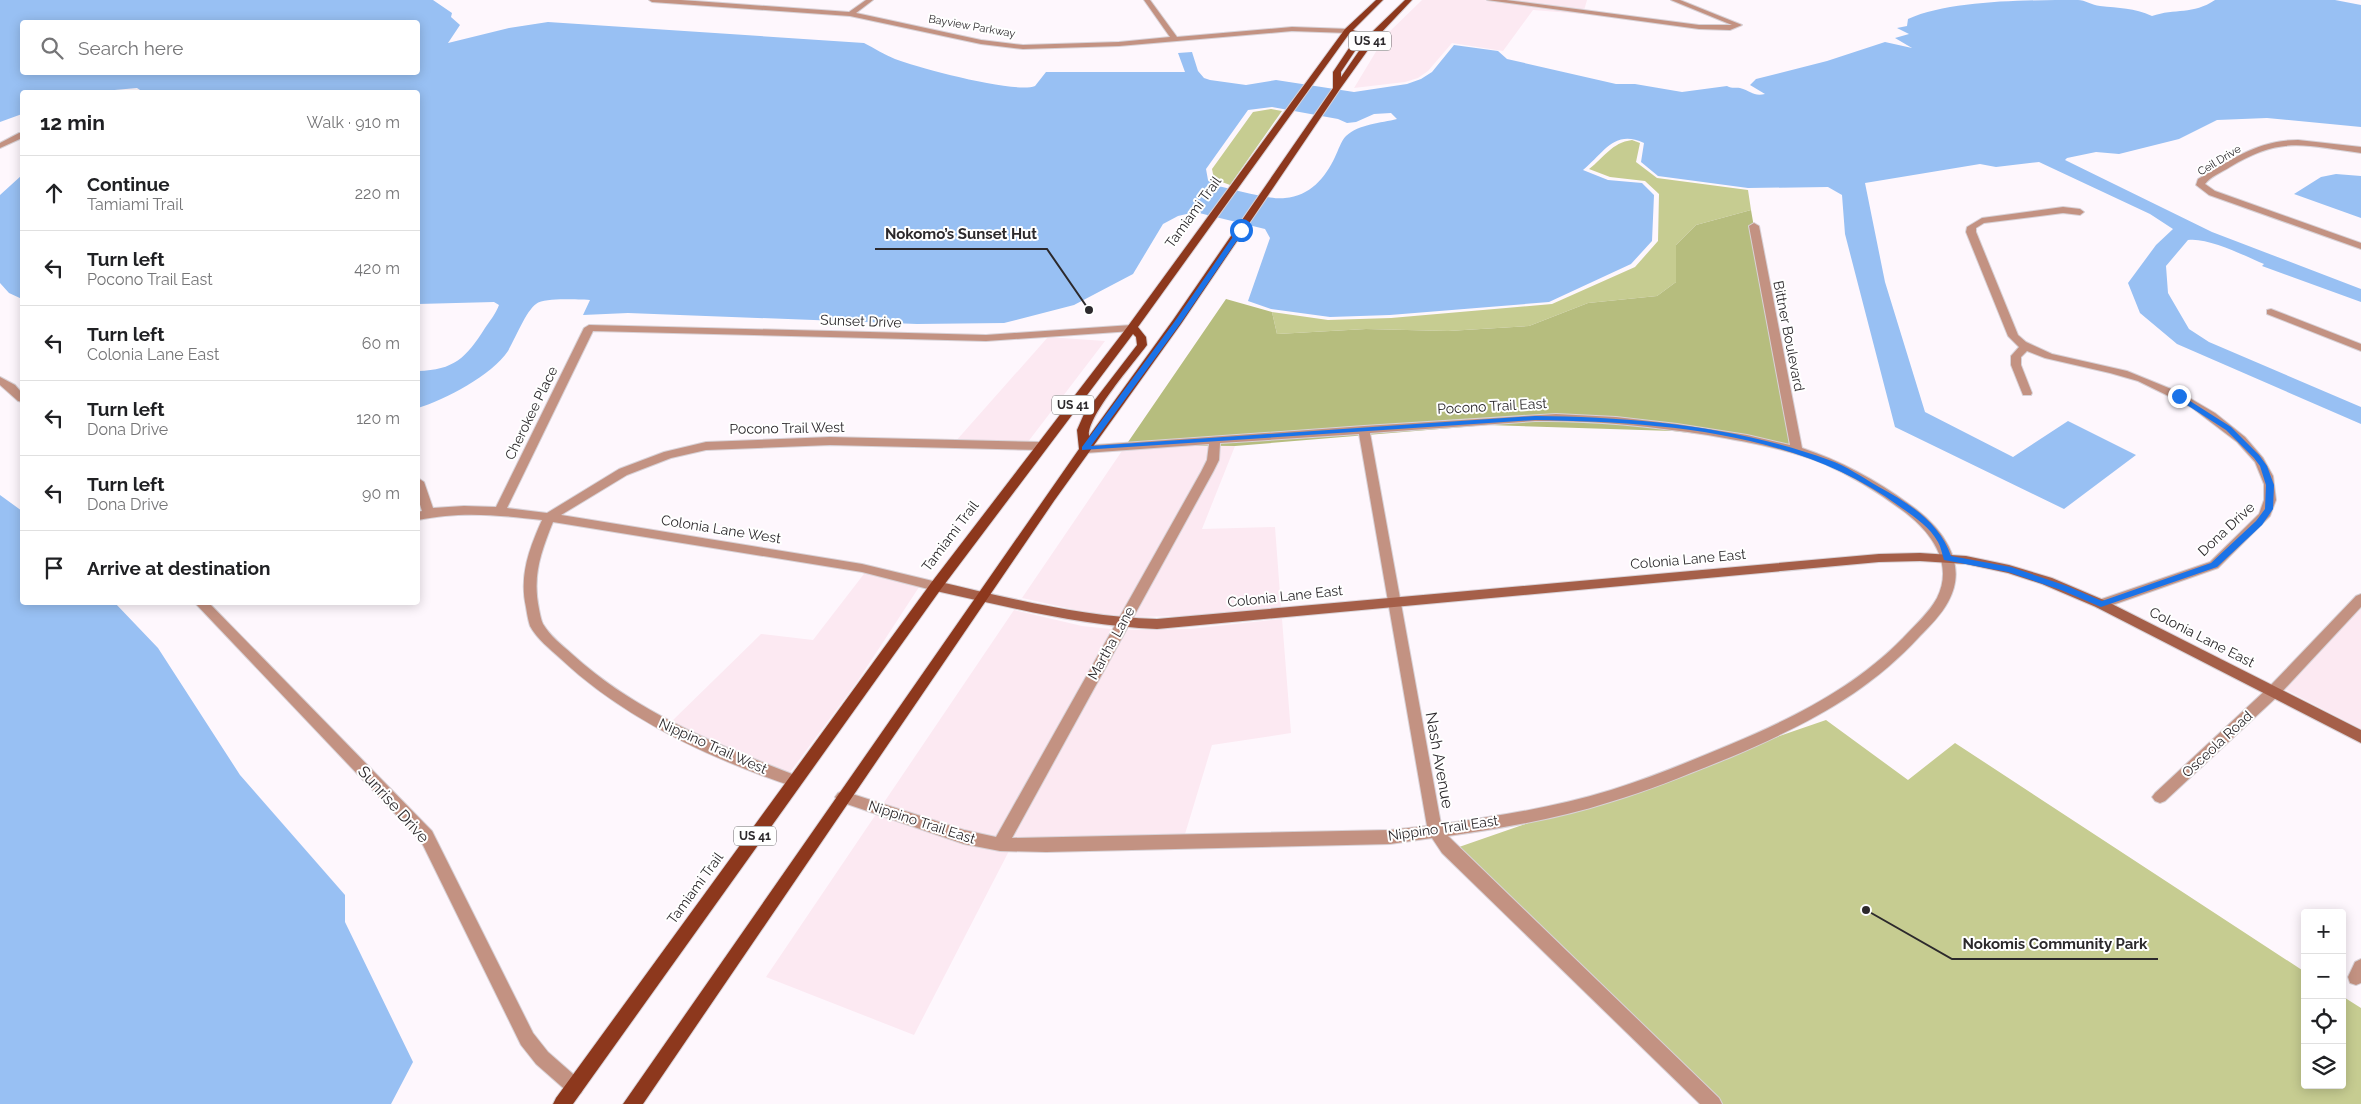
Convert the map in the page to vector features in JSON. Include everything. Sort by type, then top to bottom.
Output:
[{"type":"main road","name":"Tamiami Trail","points":[[562,1104],[936,586],[1132,328],[1348,31],[1380,0]]},
{"type":"main road","name":"US 41","points":[[632,1104],[843,796],[1085,449],[1177,322],[1375,34],[1409,0]]},
{"type":"main road","points":[[1337,88],[1337,72],[1359,39],[1357,35],[1348,31]]},
{"type":"main road","points":[[1085,449],[1083,430],[1090,414],[1142,345],[1143,338],[1132,328]]},
{"type":"street","name":"Bayview Parkway","points":[[652,0],[850,14],[1008,46],[1068,47],[1176,40],[1292,29],[1348,31]]},
{"type":"street","points":[[850,14],[870,0]]},
{"type":"street","points":[[1147,0],[1176,40]]},
{"type":"street","points":[[1490,0],[1699,27],[1730,28],[1738,25],[1674,0]]},
{"type":"street","points":[[0,146],[20,136]]},
{"type":"street","name":"Ceil Drive","points":[[2361,150],[2292,144],[2270,145],[2260,148],[2201,181],[2200,185],[2212,193],[2361,246]]},
{"type":"street","name":"Dona Drive","points":[[2080,212],[2063,210],[1982,221],[1972,227],[1971,232],[2013,336],[2026,346],[2050,355],[2126,374],[2195,405],[2229,428],[2249,447],[2263,466],[2270,485],[2271,501],[2264,516],[2214,565],[2101,604]]},
{"type":"street","name":"Bittner Boulevard","points":[[1754,226],[1797,451]]},
{"type":"street","points":[[2271,312],[2361,348]]},
{"type":"street","name":"Sunset Drive","points":[[590,328],[978,338],[1036,336],[1132,328]]},
{"type":"street","name":"Cherokee Place","points":[[500,511],[590,328]]},
{"type":"street","points":[[2026,346],[2016,356],[2016,365],[2027,393]]},
{"type":"street","points":[[0,380],[11,387],[20,397]]},
{"type":"street","name":"Pocono Trail East","points":[[1085,449],[1506,419],[1586,418],[1635,422],[1717,433],[1797,451],[1840,467],[1906,506],[1934,530],[1942,541],[1947,558]]},
{"type":"street","name":"Nash Avenue","points":[[1364,429],[1431,814],[1436,832],[1448,848],[1513,913],[1713,1104]]},
{"type":"street","name":"Martha Lane","points":[[1000,844],[1207,472],[1213,460],[1215,440]]},
{"type":"street","name":"Pocono Trail West","points":[[550,517],[623,472],[668,455],[706,446],[830,441],[1042,446]]},
{"type":"street","points":[[420,495],[423,514]]},
{"type":"street","name":"Colonia Lane West","points":[[423,514],[500,511],[550,517],[862,568],[936,586]]},
{"type":"street","name":"Nippino Trail West","points":[[550,517],[534,553],[529,591],[536,624],[547,640],[583,672],[616,696],[653,719],[725,754],[795,781]]},
{"type":"street","name":"Colonia Lane East","points":[[936,586],[1086,620],[1122,624],[1190,623],[1394,601],[1879,558],[1947,558],[2008,569],[2064,588],[2101,604],[2361,737]]},
{"type":"street","name":"Nippino Trail East","points":[[843,796],[964,837],[1000,844],[1046,845],[1390,837],[1436,832],[1564,808],[1609,796],[1734,749],[1816,712],[1863,684],[1887,664],[1932,614],[1945,596],[1949,583],[1947,558]]},
{"type":"street","name":"Osceola Road","points":[[2160,797],[2274,691],[2361,599]]},
{"type":"street","name":"Sunrise Drive","points":[[203,605],[426,836],[527,1039],[542,1058],[575,1086]]},
{"type":"shaded area","points":[[1422,0],[1587,0],[1583,14],[1533,10],[1503,51],[1452,43],[1428,71],[1418,78],[1405,82],[1354,88],[1386,35]]},
{"type":"shaded area","points":[[1048,337],[1105,341],[1021,451],[955,442]]},
{"type":"shaded area","points":[[1126,445],[1235,446],[1202,529],[1275,527],[1281,607],[1190,616],[1123,617],[1089,613],[1022,598]]},
{"type":"shaded area","points":[[867,570],[923,581],[857,682],[782,783],[672,721],[761,634],[813,640]]},
{"type":"shaded area","points":[[2361,608],[2361,729],[2284,689],[2305,662]]},
{"type":"shaded area","points":[[1014,610],[1082,626],[1120,630],[1190,629],[1282,619],[1291,733],[1212,745],[1182,844],[1009,851],[914,1035],[766,977]]},
{"type":"green space","points":[[1271,109],[1282,111],[1230,185],[1214,179],[1212,169],[1253,112]]},
{"type":"green space","points":[[1632,140],[1640,143],[1636,162],[1657,178],[1748,190],[1751,210],[1696,225],[1676,245],[1676,282],[1657,296],[1588,303],[1529,326],[1448,331],[1366,329],[1277,334],[1272,312],[1328,320],[1391,318],[1552,304],[1635,267],[1658,241],[1659,194],[1645,181],[1610,177],[1589,169],[1613,147]]},
{"type":"green space","points":[[1751,210],[1792,445],[1673,431],[1488,425],[1235,446],[1126,445],[1226,299],[1272,312],[1277,334],[1366,329],[1448,331],[1529,326],[1588,303],[1657,296],[1676,282],[1676,245],[1696,225]]},
{"type":"green space","points":[[1826,720],[1908,780],[1955,743],[2301,969],[2301,1089],[2346,1089],[2346,999],[2361,1008],[2361,1104],[1720,1104],[1459,847]]},
{"type":"water","points":[[0,0],[433,0],[452,13],[451,17],[460,25],[448,43],[509,28],[548,22],[864,43],[895,59],[924,68],[966,79],[1024,88],[1035,86],[1046,72],[1185,72],[1178,53],[1192,52],[1198,71],[1204,78],[1210,80],[1246,85],[1276,80],[1354,92],[1407,84],[1421,79],[1432,72],[1454,45],[1498,51],[1507,59],[1616,84],[1635,84],[1682,92],[1727,86],[1740,88],[1758,95],[1765,94],[1750,85],[1756,79],[1827,61],[1885,42],[1912,48],[1895,38],[1909,34],[1897,28],[1907,26],[1908,19],[1946,8],[1990,2],[2078,0],[2094,5],[2133,10],[2152,16],[2199,8],[2215,0],[2335,0],[2361,5],[2361,127],[2267,118],[2217,120],[2179,139],[2119,154],[2096,152],[2065,160],[2212,232],[2361,289],[2361,302],[2262,266],[2264,264],[2206,241],[2188,240],[2166,266],[2168,293],[2189,329],[2209,342],[2361,407],[2361,424],[2177,344],[2140,313],[2128,283],[2156,245],[2173,229],[2150,214],[2039,162],[1996,167],[1980,164],[1865,183],[1885,282],[1925,412],[2013,457],[2068,421],[2136,455],[2064,509],[1895,427],[1845,234],[1842,195],[1828,187],[1748,188],[1658,176],[1641,162],[1644,143],[1634,139],[1617,141],[1610,145],[1583,170],[1608,180],[1642,183],[1654,195],[1652,241],[1631,264],[1549,302],[1390,315],[1330,317],[1271,309],[1248,301],[1270,238],[1265,229],[1195,212],[1178,216],[1163,224],[1133,274],[1074,305],[1004,323],[917,324],[628,313],[583,315],[590,300],[547,300],[536,304],[532,308],[508,351],[491,369],[467,386],[420,407],[420,371],[450,365],[465,355],[493,317],[499,305],[494,302],[420,304],[420,90],[140,90],[137,88],[114,90],[20,90],[20,115],[0,122]],"holes":[[[1272,107],[1338,119],[1347,123],[1356,122],[1374,114],[1391,113],[1397,119],[1364,126],[1351,132],[1346,136],[1331,165],[1316,185],[1294,197],[1261,196],[1217,186],[1208,180],[1206,169],[1248,110]]]},
{"type":"water","points":[[2336,174],[2361,176],[2361,218],[2294,194],[2321,177]]},
{"type":"water","points":[[20,177],[20,298],[9,293],[0,283],[0,195]]},
{"type":"water","points":[[0,495],[20,510],[20,605],[117,605],[158,648],[240,775],[345,895],[345,922],[413,1062],[391,1104],[0,1104]]},
{"type":"place","name":"Nokomo’s Sunset Hut","points":[[1089,310]]},
{"type":"place","name":"Nokomis Community Park","points":[[1866,910]]},
{"type":"route","points":[[1241,230],[1085,449],[1491,420],[1559,417],[1609,419],[1672,426],[1761,441],[1828,462],[1863,479],[1906,506],[1924,520],[1942,541],[1947,558],[1980,562],[2008,569],[2047,581],[2101,604],[2202,571],[2214,565],[2259,523],[2269,509],[2271,501],[2270,485],[2257,456],[2229,428],[2179,396]]}]
